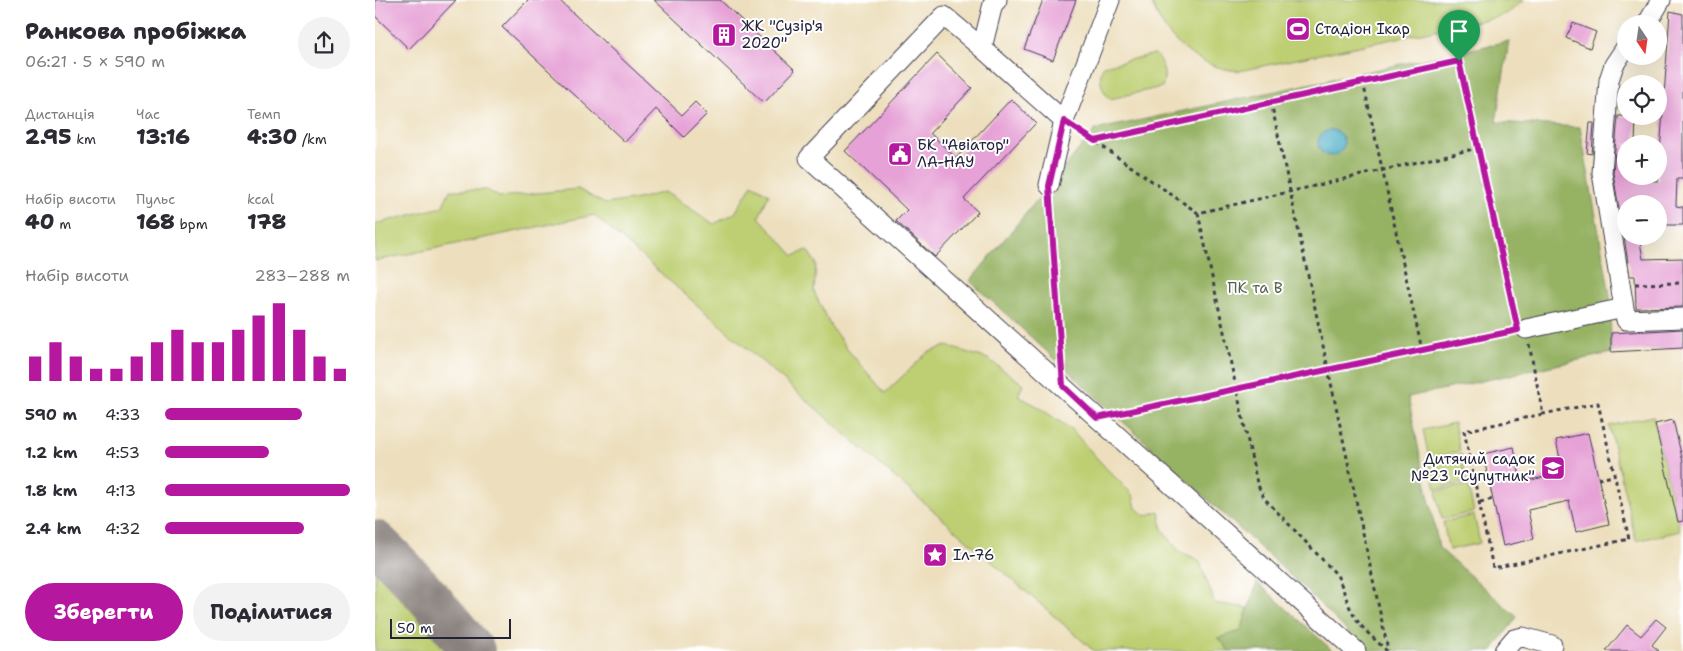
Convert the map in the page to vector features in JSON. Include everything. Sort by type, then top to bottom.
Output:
[{"type":"lane","points":[[982,48],[993,4],[997,0]]},
{"type":"lane","points":[[1049,186],[1064,121],[1110,0]]},
{"type":"lane","points":[[1652,15],[1661,0]]},
{"type":"lane","points":[[1064,121],[944,16],[809,158],[1356,651]]},
{"type":"lane","points":[[1617,60],[1609,80],[1602,173],[1626,320],[1683,318]]},
{"type":"lane","points":[[1522,330],[1623,308]]},
{"type":"lane","points":[[1504,651],[1514,639],[1523,637],[1549,646]]},
{"type":"path","points":[[1095,141],[1459,61],[1543,414]]},
{"type":"path","points":[[1363,82],[1422,350]]},
{"type":"path","points":[[1271,102],[1387,651]]},
{"type":"path","points":[[1064,121],[1198,213],[1257,483],[1264,498],[1337,575],[1345,590],[1352,612],[1359,623],[1387,651]]},
{"type":"path","points":[[1198,213],[1479,148]]},
{"type":"path","points":[[1049,186],[1063,386]]},
{"type":"path","points":[[1620,284],[1683,283]]},
{"type":"path","points":[[1097,418],[1522,330]]},
{"type":"path","points":[[1598,404],[1614,476],[1629,538],[1493,568],[1463,431],[1598,404]]},
{"type":"path","points":[[1599,479],[1614,476]]},
{"type":"path","points":[[1479,502],[1493,499]]},
{"type":"green space","points":[[1151,0],[1524,0],[1508,13],[1498,17],[1239,71],[1224,69],[1210,64],[1196,58],[1184,49],[1164,27]]},
{"type":"green space","name":"ПК та В","points":[[1509,41],[1496,122],[1580,127],[1610,295],[1611,353],[1408,397],[1439,548],[1517,617],[1492,651],[1367,651],[1303,587],[970,281],[1095,130]]},
{"type":"green space","points":[[1155,54],[1163,69],[1162,87],[1110,99],[1104,92],[1101,84],[1103,66]]},
{"type":"green space","points":[[752,184],[769,194],[759,217],[794,256],[807,250],[816,263],[814,292],[830,325],[847,349],[885,393],[928,352],[947,346],[988,359],[1023,384],[1018,396],[1037,406],[1072,430],[1133,495],[1136,508],[1145,516],[1159,511],[1162,529],[1179,551],[1199,560],[1214,603],[1248,608],[1241,632],[1218,638],[1229,651],[1094,651],[594,215],[375,261],[375,224],[442,207],[450,190],[487,190],[499,197],[578,189],[605,204],[638,199],[665,192],[714,224],[735,213]]},
{"type":"green space","points":[[1653,416],[1680,531],[1636,541],[1609,426]]},
{"type":"green space","points":[[1454,423],[1460,451],[1429,458],[1423,430]]},
{"type":"green space","points":[[1461,454],[1467,482],[1436,489],[1429,461]]},
{"type":"green space","points":[[1468,485],[1474,512],[1442,519],[1436,491]]},
{"type":"green space","points":[[1474,515],[1480,543],[1449,550],[1443,522]]},
{"type":"green space","points":[[375,566],[445,640],[454,651],[375,651]]},
{"type":"green space","points":[[1257,582],[1333,651],[1229,651],[1218,638],[1241,631]]},
{"type":"water","points":[[1331,130],[1340,134],[1344,143],[1340,152],[1331,156],[1322,152],[1318,143],[1322,134]]},
{"type":"building","points":[[375,0],[456,0],[409,49],[375,16]]},
{"type":"building","points":[[528,0],[559,0],[682,115],[695,102],[707,114],[684,137],[656,109],[625,142],[502,27]]},
{"type":"building","name":"ЖК \"Сузір'я 2020\"","points":[[654,0],[720,0],[795,70],[764,103]]},
{"type":"building","points":[[1043,0],[1076,0],[1053,60],[1024,49]]},
{"type":"building","points":[[1670,11],[1683,14],[1683,179],[1677,179],[1676,206],[1683,207],[1683,225],[1667,225],[1667,195],[1617,195],[1617,197],[1613,173],[1617,125],[1636,125],[1635,135],[1617,135],[1617,185],[1667,185],[1667,135],[1661,135],[1662,125],[1667,125],[1667,75],[1665,75]]},
{"type":"building","points":[[1573,23],[1596,32],[1590,48],[1566,38]]},
{"type":"building","name":"БК \"Авіатор\" ЛА-НАУ","points":[[937,54],[972,88],[930,133],[956,158],[1011,99],[1036,123],[964,199],[978,212],[935,257],[896,221],[907,210],[845,151]]},
{"type":"building","points":[[1590,123],[1594,123],[1592,154],[1587,153]]},
{"type":"building","points":[[1625,245],[1641,245],[1643,259],[1683,258],[1683,307],[1636,308],[1635,276],[1630,276]]},
{"type":"building","points":[[1683,329],[1683,348],[1611,352],[1611,333]]},
{"type":"building","points":[[1673,420],[1683,462],[1683,521],[1678,522],[1655,424]]},
{"type":"building","points":[[1588,433],[1609,524],[1576,532],[1569,501],[1528,510],[1534,539],[1503,546],[1483,454],[1514,447],[1521,482],[1563,473],[1556,440]]},
{"type":"building","points":[[1656,619],[1666,627],[1652,645],[1659,651],[1606,651],[1627,625],[1641,636]]},
{"type":"taxiway","points":[[375,542],[426,595],[473,651]]},
{"type":"place","name":"Стадіон Ікар","points":[[1298,29]]},
{"type":"place","name":"ЖК \"Сузір'я 2020\"","points":[[724,35]]},
{"type":"place","name":"БК \"Авіатор\" ЛА-НАУ","points":[[900,154]]},
{"type":"place","name":"Дитячий садок №23 \"Супутник\"","points":[[1553,468]]},
{"type":"place","name":"Іл-76","points":[[935,555]]},
{"type":"route","points":[[1459,61],[1518,330],[1097,418],[1063,386],[1049,186],[1064,121],[1095,141],[1459,61]]}]
